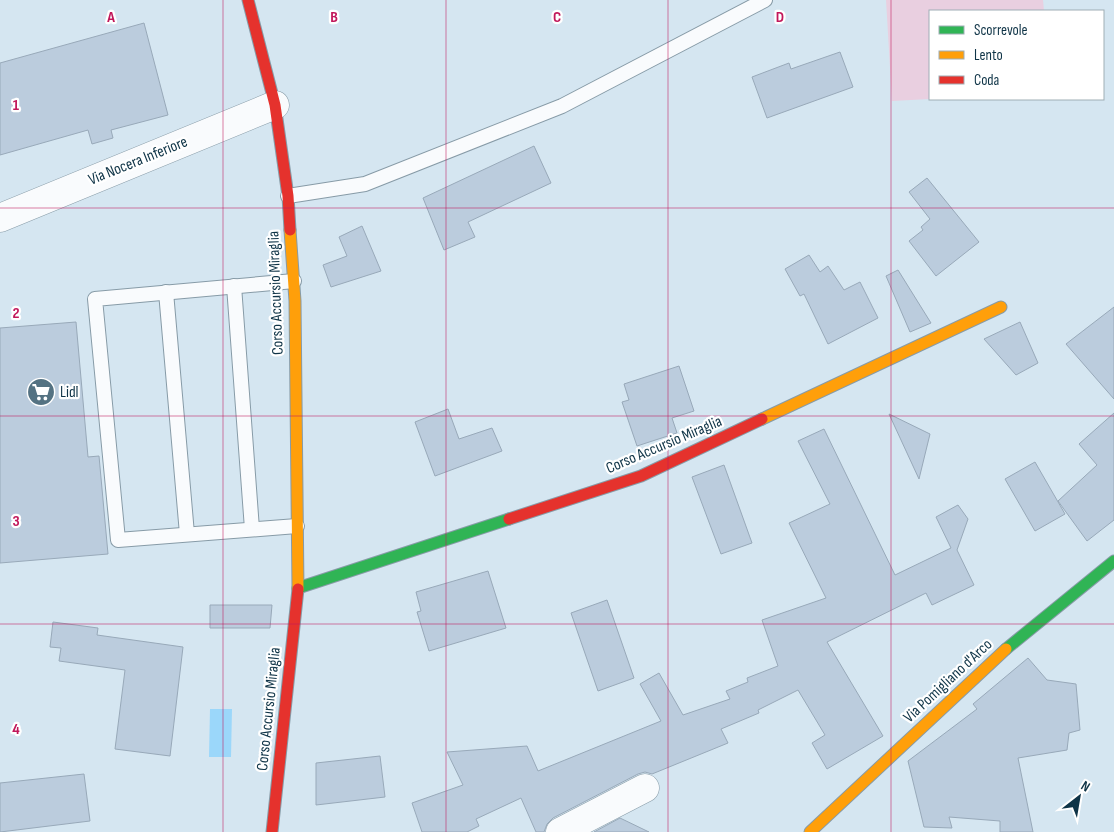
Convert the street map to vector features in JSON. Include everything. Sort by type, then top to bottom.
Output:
[{"type":"street","name":"Corso Accursio Miraglia","points":[[248,0],[275,105],[288,196],[294,281],[298,588],[272,832]]},
{"type":"street","name":"Via Nocera Inferiore","points":[[0,218],[275,105]]},
{"type":"street","name":"Corso Accursio Miraglia","points":[[298,588],[641,476],[1001,307]]},
{"type":"street","name":"Via Pomigliano d'Arco","points":[[810,832],[1001,653],[1114,561]]},
{"type":"street","points":[[560,832],[645,788]]},
{"type":"lane","points":[[288,196],[365,184],[562,106],[764,0]]},
{"type":"lane","points":[[294,281],[95,299],[118,540],[297,526]]},
{"type":"lane","points":[[234,286],[252,529]]},
{"type":"lane","points":[[166,292],[187,534]]},
{"type":"shaded area","points":[[886,0],[1043,0],[1044,10],[929,10],[929,99],[892,101]]},
{"type":"water","points":[[210,709],[232,709],[231,757],[209,757]]},
{"type":"building","points":[[144,23],[168,115],[111,130],[113,138],[92,144],[88,130],[0,155],[0,63]]},
{"type":"building","points":[[840,52],[853,87],[767,118],[752,77],[789,63],[791,69]]},
{"type":"building","points":[[534,146],[551,183],[468,222],[475,237],[444,250],[423,198]]},
{"type":"building","points":[[927,178],[979,242],[936,276],[909,241],[923,230],[921,227],[930,219],[909,192]]},
{"type":"building","points":[[362,226],[381,271],[331,287],[323,265],[347,256],[339,237]]},
{"type":"building","points":[[809,255],[820,272],[828,266],[844,290],[860,282],[878,318],[828,344],[804,294],[800,296],[785,269]]},
{"type":"building","points":[[898,270],[931,323],[910,332],[886,276]]},
{"type":"building","points":[[1114,307],[1114,399],[1066,344]]},
{"type":"building","name":"Lidl","points":[[76,322],[88,457],[99,456],[108,554],[0,563],[0,328]]},
{"type":"building","points":[[1020,322],[1038,363],[1016,375],[984,339]]},
{"type":"building","points":[[679,366],[694,411],[672,418],[677,433],[637,446],[622,402],[629,400],[624,384]]},
{"type":"building","points":[[448,409],[459,439],[492,428],[502,451],[435,476],[415,422]]},
{"type":"building","points":[[1114,413],[1114,520],[1087,541],[1058,501],[1097,465],[1079,444]]},
{"type":"building","points":[[889,414],[930,434],[919,479]]},
{"type":"building","points":[[824,429],[895,575],[951,548],[936,517],[958,505],[968,519],[957,550],[974,585],[932,605],[926,593],[827,642],[883,736],[827,769],[812,743],[825,735],[798,690],[758,710],[759,713],[721,729],[728,743],[652,774],[645,772],[638,774],[553,818],[547,824],[544,832],[536,832],[521,798],[476,819],[479,826],[467,832],[422,832],[412,803],[463,785],[447,752],[527,746],[538,771],[661,721],[640,684],[659,673],[683,715],[730,699],[726,691],[748,682],[747,678],[778,666],[762,620],[826,598],[789,523],[830,504],[798,441]]},
{"type":"building","points":[[1035,462],[1065,514],[1035,531],[1005,479]]},
{"type":"building","points":[[724,465],[752,543],[721,554],[692,477]]},
{"type":"building","points":[[488,571],[506,628],[429,651],[417,612],[421,611],[416,592]]},
{"type":"building","points":[[607,600],[634,678],[598,691],[571,613]]},
{"type":"building","points":[[210,605],[272,605],[270,628],[210,628]]},
{"type":"building","points":[[53,622],[98,628],[97,635],[183,647],[170,756],[115,749],[125,670],[59,661],[61,648],[50,647]]},
{"type":"building","points":[[1028,658],[1047,680],[1076,684],[1080,730],[1069,733],[1067,750],[1018,758],[1033,832],[1000,832],[1000,821],[949,817],[952,828],[924,827],[908,761],[977,709],[973,704]]},
{"type":"building","points":[[380,756],[385,797],[316,805],[316,763]]},
{"type":"building","points":[[84,774],[90,821],[0,832],[0,783]]},
{"type":"building","points":[[620,818],[649,832],[594,832]]},
{"type":"traffic: fast","points":[[298,588],[509,519]]},
{"type":"traffic: fast","points":[[1006,649],[1114,561]]},
{"type":"traffic: slow","points":[[290,230],[295,301],[298,589]]},
{"type":"traffic: slow","points":[[762,419],[1001,307]]},
{"type":"traffic: slow","points":[[810,832],[1006,649]]},
{"type":"traffic: jam","points":[[248,0],[275,105],[288,196],[290,230]]},
{"type":"traffic: jam","points":[[509,519],[641,476],[762,419]]},
{"type":"traffic: jam","points":[[272,832],[298,589]]},
{"type":"place","name":"Lidl","points":[[41,392]]}]
